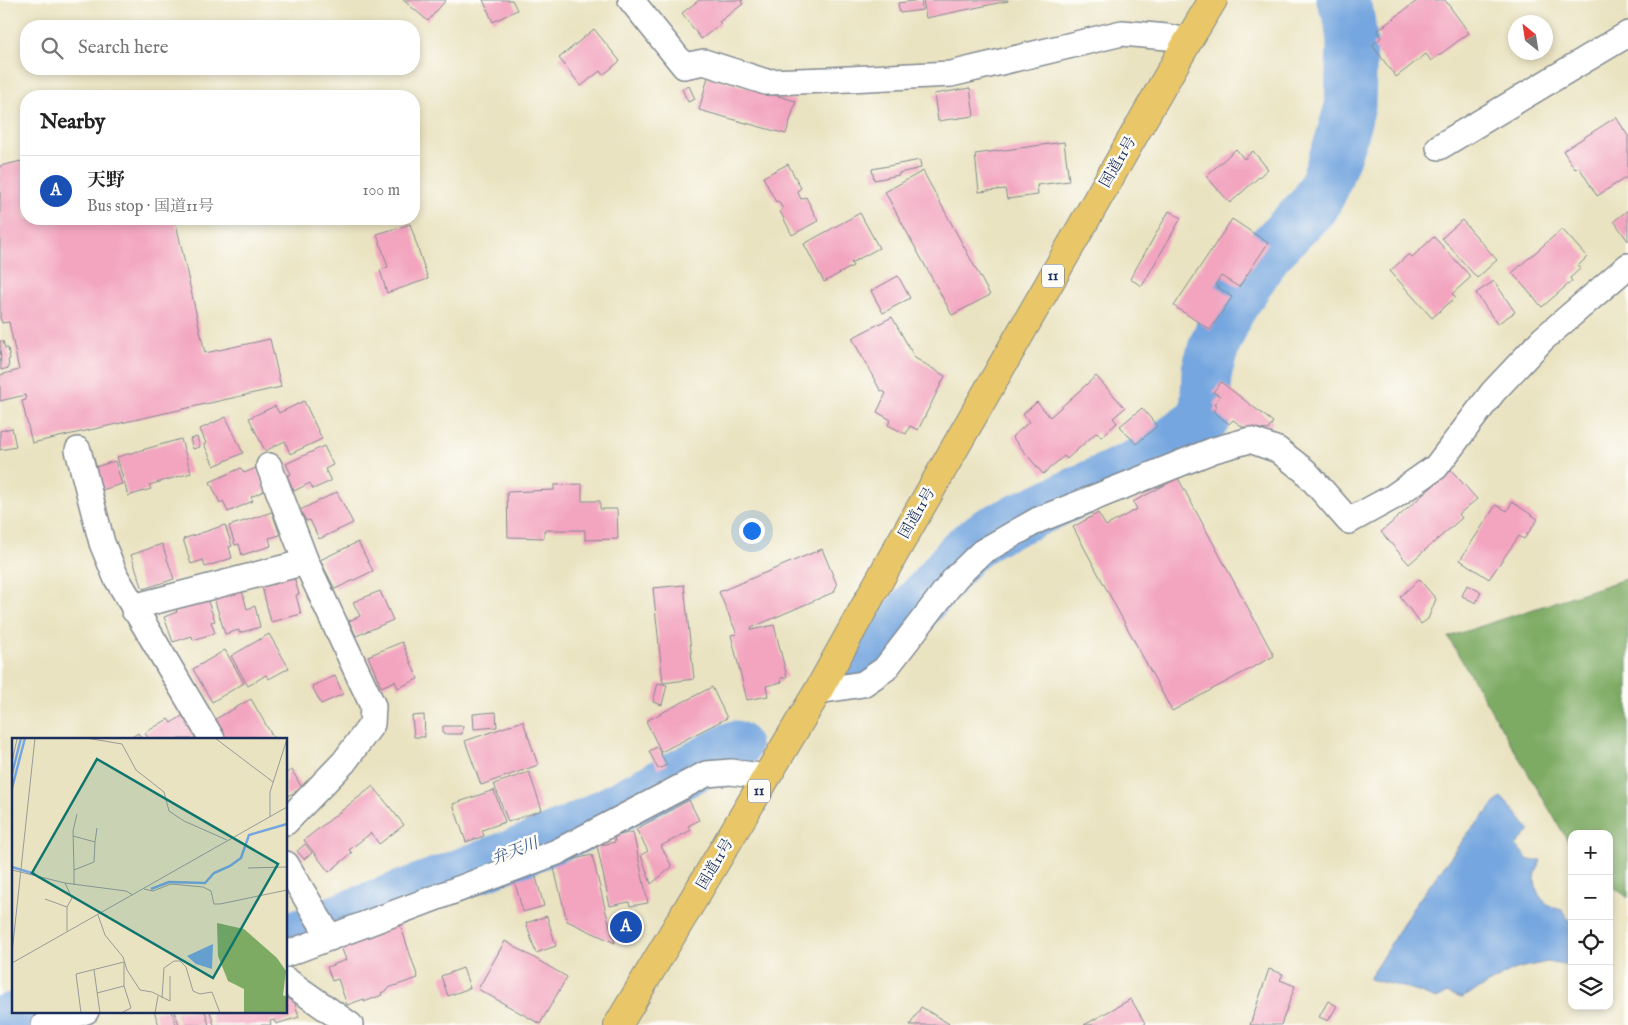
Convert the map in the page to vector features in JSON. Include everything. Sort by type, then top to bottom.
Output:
[{"type":"highway","name":"国道11号","points":[[618,1025],[818,691],[894,554],[1213,0]]},
{"type":"street","points":[[630,0],[684,66],[704,62],[766,82],[951,74],[1122,33],[1188,41]]},
{"type":"street","points":[[1439,147],[1628,34]]},
{"type":"street","points":[[818,691],[863,684],[886,669],[956,577],[982,552],[1038,520],[1214,450],[1250,440],[1278,450],[1305,471],[1349,521],[1394,497],[1436,467],[1493,392],[1543,339],[1628,266]]},
{"type":"street","points":[[78,450],[102,543],[116,577],[211,738]]},
{"type":"street","points":[[269,466],[306,562],[373,706],[372,724],[344,762],[288,820]]},
{"type":"street","points":[[134,610],[144,604],[306,562]]},
{"type":"street","points":[[288,953],[557,852],[706,774],[731,772],[767,777]]},
{"type":"street","points":[[288,867],[330,938]]},
{"type":"street","points":[[288,981],[350,1025]]},
{"type":"street","points":[[44,1025],[83,1012]]},
{"type":"green space","points":[[1628,578],[1628,898],[1613,886],[1613,830],[1568,830],[1568,841],[1448,637]]},
{"type":"water","points":[[1501,797],[1530,831],[1516,845],[1528,860],[1541,860],[1535,879],[1537,891],[1543,900],[1551,906],[1562,910],[1568,919],[1568,965],[1547,962],[1515,969],[1462,998],[1447,993],[1436,999],[1408,988],[1369,979],[1410,912],[1468,833]]},
{"type":"building","points":[[403,0],[446,0],[428,21]]},
{"type":"building","points":[[483,0],[512,0],[517,10],[493,22]]},
{"type":"building","points":[[699,0],[743,0],[741,2],[743,4],[719,22],[721,24],[701,39],[682,13]]},
{"type":"building","points":[[921,0],[922,10],[900,13],[898,3]]},
{"type":"building","points":[[923,0],[1008,0],[1008,1],[926,18]]},
{"type":"building","points":[[1418,0],[1445,0],[1469,33],[1431,61],[1426,54],[1396,77],[1372,45],[1381,38],[1377,31]]},
{"type":"building","points":[[594,29],[620,61],[603,75],[600,71],[581,86],[559,58]]},
{"type":"building","points":[[708,77],[796,101],[786,134],[699,110]]},
{"type":"building","points":[[689,86],[695,99],[688,102],[682,89]]},
{"type":"building","points":[[970,88],[974,116],[938,121],[934,94]]},
{"type":"building","points":[[1616,117],[1628,136],[1628,176],[1597,196],[1579,167],[1575,169],[1563,151]]},
{"type":"building","points":[[1064,142],[1069,181],[1037,185],[1038,195],[1007,199],[1005,189],[979,192],[975,154]]},
{"type":"building","points":[[1236,149],[1244,159],[1253,151],[1268,169],[1230,203],[1206,176]]},
{"type":"building","points":[[920,160],[921,168],[874,180],[872,169]]},
{"type":"building","points":[[20,161],[20,225],[176,225],[205,353],[270,339],[281,387],[32,443],[22,401],[26,400],[25,395],[0,401],[0,375],[19,370],[9,322],[2,323],[0,318],[0,166]]},
{"type":"building","points":[[788,164],[801,188],[797,191],[801,199],[806,197],[818,221],[792,235],[780,211],[783,209],[778,201],[776,202],[763,177]]},
{"type":"building","points":[[923,171],[990,295],[952,315],[885,192]]},
{"type":"building","points":[[1628,210],[1628,241],[1614,221]]},
{"type":"building","points":[[1169,211],[1181,218],[1142,286],[1130,279]]},
{"type":"building","points":[[860,213],[879,248],[851,263],[853,266],[824,282],[804,244]]},
{"type":"building","points":[[1232,219],[1268,243],[1239,287],[1221,276],[1215,285],[1232,297],[1210,330],[1174,306]]},
{"type":"building","points":[[1462,220],[1497,260],[1477,278],[1442,238]]},
{"type":"building","points":[[410,225],[428,279],[387,293],[380,270],[388,267],[377,234]]},
{"type":"building","points":[[1562,229],[1587,257],[1578,266],[1581,268],[1570,278],[1572,281],[1542,307],[1512,273]]},
{"type":"building","points":[[1434,237],[1471,277],[1452,294],[1456,297],[1432,318],[1390,271],[1409,254],[1412,257]]},
{"type":"building","points":[[898,276],[910,298],[883,313],[871,291]]},
{"type":"building","points":[[1494,281],[1515,312],[1497,324],[1476,293]]},
{"type":"building","points":[[892,317],[915,358],[945,376],[918,430],[910,426],[906,434],[888,425],[891,420],[877,412],[886,393],[880,390],[852,338]]},
{"type":"building","points":[[0,341],[3,341],[5,348],[8,348],[10,359],[8,360],[9,368],[1,370]]},
{"type":"building","points":[[1096,376],[1125,408],[1113,418],[1117,423],[1101,437],[1097,432],[1067,459],[1064,456],[1043,474],[1012,437],[1029,422],[1023,414],[1037,402],[1050,417]]},
{"type":"building","points":[[1221,382],[1273,422],[1268,430],[1243,427],[1233,420],[1229,424],[1213,411],[1217,406],[1214,404],[1220,396],[1213,392]]},
{"type":"building","points":[[304,401],[322,439],[290,454],[285,441],[265,451],[249,418],[275,406],[279,413]]},
{"type":"building","points":[[1142,408],[1157,426],[1136,444],[1120,426]]},
{"type":"building","points":[[226,417],[243,453],[214,466],[204,444],[206,443],[200,429]]},
{"type":"building","points":[[12,428],[16,447],[0,450],[0,431]]},
{"type":"building","points":[[197,437],[200,447],[193,449],[190,439]]},
{"type":"building","points":[[181,439],[191,473],[149,485],[151,489],[128,496],[117,457]]},
{"type":"building","points":[[324,446],[333,465],[325,469],[331,481],[313,489],[310,483],[294,491],[287,476],[291,474],[286,464]]},
{"type":"building","points":[[115,461],[122,484],[102,490],[95,467]]},
{"type":"building","points":[[241,468],[244,473],[256,468],[266,490],[251,497],[253,501],[228,512],[223,501],[220,503],[210,482]]},
{"type":"building","points":[[1451,470],[1477,499],[1459,514],[1462,518],[1409,564],[1381,532]]},
{"type":"building","points":[[1178,478],[1274,656],[1172,711],[1073,527],[1098,513],[1106,526],[1137,509],[1133,502]]},
{"type":"building","points":[[582,484],[582,501],[600,501],[600,509],[617,509],[618,539],[585,540],[585,530],[544,530],[544,538],[508,537],[507,492],[554,490],[554,485]]},
{"type":"building","points":[[337,492],[353,523],[319,539],[310,520],[306,521],[300,510]]},
{"type":"building","points":[[1512,502],[1538,519],[1524,539],[1519,536],[1489,579],[1460,560],[1496,505],[1507,511]]},
{"type":"building","points":[[272,512],[280,535],[269,538],[271,546],[242,555],[239,544],[235,545],[229,526]]},
{"type":"building","points":[[225,525],[232,546],[229,547],[232,558],[205,567],[203,560],[191,564],[183,539]]},
{"type":"building","points":[[358,542],[373,571],[335,589],[320,560]]},
{"type":"building","points":[[162,544],[174,579],[143,589],[131,555]]},
{"type":"building","points":[[822,549],[837,585],[834,592],[751,628],[751,630],[774,625],[787,677],[781,678],[782,682],[766,686],[768,696],[747,700],[731,635],[737,634],[719,592]]},
{"type":"building","points":[[293,574],[299,594],[296,595],[301,614],[271,622],[261,583]]},
{"type":"building","points":[[1419,579],[1436,599],[1428,619],[1421,624],[1400,597]]},
{"type":"building","points":[[684,585],[694,679],[663,683],[653,588]]},
{"type":"building","points":[[1467,585],[1481,592],[1476,603],[1462,596]]},
{"type":"building","points":[[242,590],[247,609],[255,606],[260,627],[239,633],[239,630],[225,634],[214,598]]},
{"type":"building","points":[[380,591],[393,620],[356,636],[349,621],[360,616],[353,602]]},
{"type":"building","points":[[207,599],[215,621],[211,622],[215,633],[193,640],[192,636],[173,642],[164,617],[177,612],[176,609]]},
{"type":"building","points":[[269,634],[289,668],[269,679],[266,675],[248,686],[231,656]]},
{"type":"building","points":[[402,642],[418,679],[398,688],[395,681],[381,687],[368,656]]},
{"type":"building","points":[[225,650],[244,683],[212,702],[193,669]]},
{"type":"building","points":[[335,676],[343,694],[321,704],[312,686]]},
{"type":"building","points":[[658,683],[667,685],[662,705],[653,702]]},
{"type":"building","points":[[712,687],[727,718],[661,752],[646,721]]},
{"type":"building","points":[[251,699],[273,738],[224,738],[214,720]]},
{"type":"building","points":[[496,712],[497,727],[474,729],[473,714]]},
{"type":"building","points":[[187,713],[200,734],[194,738],[148,738],[145,733],[168,719],[171,723]]},
{"type":"building","points":[[424,715],[425,737],[414,737],[412,716]]},
{"type":"building","points":[[523,721],[538,765],[481,785],[465,741]]},
{"type":"building","points":[[443,726],[463,726],[462,734],[443,734]]},
{"type":"building","points":[[138,733],[141,738],[130,738]]},
{"type":"building","points":[[657,747],[667,765],[658,769],[649,751]]},
{"type":"building","points":[[292,770],[302,788],[288,796],[288,772]]},
{"type":"building","points":[[529,772],[542,810],[508,822],[494,784]]},
{"type":"building","points":[[373,786],[404,825],[379,844],[371,833],[349,850],[352,853],[329,872],[304,840]]},
{"type":"building","points":[[494,790],[505,822],[482,830],[484,836],[466,842],[453,804]]},
{"type":"building","points":[[689,800],[699,820],[688,826],[691,830],[661,846],[672,867],[651,884],[641,855],[648,851],[636,829]]},
{"type":"building","points":[[633,832],[648,903],[630,906],[629,902],[610,906],[597,846],[615,842],[614,836]]},
{"type":"building","points":[[305,844],[312,853],[304,859],[297,851]]},
{"type":"building","points":[[592,855],[615,943],[567,921],[553,864]]},
{"type":"building","points":[[535,874],[544,906],[523,912],[514,880]]},
{"type":"building","points":[[547,916],[556,946],[536,953],[526,923]]},
{"type":"building","points":[[400,924],[418,978],[388,988],[388,990],[381,993],[382,995],[364,1002],[364,999],[347,1005],[338,979],[332,981],[327,967],[346,960],[340,944]]},
{"type":"building","points":[[505,941],[567,977],[540,1024],[478,989]]},
{"type":"building","points":[[463,968],[470,988],[448,996],[441,976]]},
{"type":"building","points":[[1269,969],[1283,974],[1280,980],[1295,986],[1281,1025],[1250,1025]]},
{"type":"building","points":[[292,994],[299,1017],[276,1024],[274,1020],[270,1021],[271,1025],[214,1025],[210,1012],[288,1012],[288,995]]},
{"type":"building","points":[[1131,999],[1146,1025],[1084,1025]]},
{"type":"building","points":[[1328,1001],[1337,1006],[1328,1021],[1319,1017]]},
{"type":"building","points":[[921,1007],[951,1025],[910,1025]]},
{"type":"building","points":[[154,1012],[172,1012],[176,1025],[159,1025]]},
{"type":"building","points":[[175,1012],[205,1012],[209,1025],[179,1025]]},
{"type":"waterway","points":[[865,663],[964,551],[988,533],[1147,460],[1205,418],[1207,370],[1214,346],[1229,311],[1266,254],[1315,204],[1324,186],[1340,142],[1350,106],[1352,42],[1349,16],[1342,0]]},
{"type":"waterway","name":"弁天川","points":[[288,938],[520,852],[578,828],[735,746]]},
{"type":"waterway","name":"弁天川","points":[[0,1022],[34,1012]]},
{"type":"place","name":"天野","points":[[626,927]]}]
